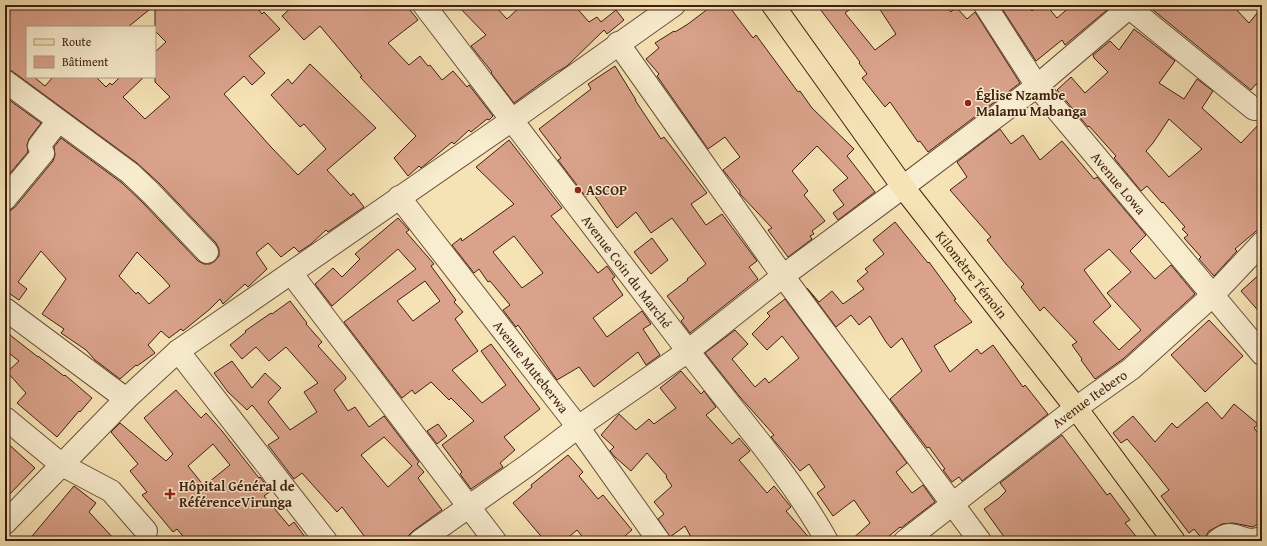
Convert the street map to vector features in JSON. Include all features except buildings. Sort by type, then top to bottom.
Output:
[{"type":"main road","name":"Kilomètre Témoin","points":[[773,5],[903,187],[1076,408],[1174,541]]},
{"type":"street","name":"Avenue Coin du Marché","points":[[424,5],[789,481],[812,515],[827,541]]},
{"type":"street","points":[[5,523],[126,399],[178,351],[512,120],[618,43],[674,5]]},
{"type":"street","name":"Avenue Lowa","points":[[985,5],[1037,86],[1262,354]]},
{"type":"street","points":[[420,541],[528,465],[578,427],[688,351],[782,276],[1037,86],[1129,6],[1254,109]]},
{"type":"street","points":[[618,43],[782,276],[980,541]]},
{"type":"street","points":[[5,81],[130,173],[207,252]]},
{"type":"street","points":[[5,199],[43,153],[39,146],[58,121]]},
{"type":"street","name":"Avenue Muteberwa","points":[[399,197],[578,427],[659,541]]},
{"type":"street","name":"Avenue Itebero","points":[[905,541],[1076,408],[1131,368],[1212,296],[1262,243]]},
{"type":"street","points":[[290,273],[495,541]]},
{"type":"street","points":[[5,310],[126,399]]},
{"type":"street","points":[[178,351],[326,541]]},
{"type":"street","points":[[5,418],[62,465],[111,491],[146,531]]},
{"type":"street","points":[[1217,541],[1223,536],[1231,534],[1253,540],[1262,538]]},
{"type":"place","name":"Église Nzambe Malamu Mabanga","points":[[968,103]]},
{"type":"place","name":"ASCOP","points":[[578,190]]},
{"type":"place","name":"Hôpital Général de RéférenceVirunga","points":[[170,494]]}]
